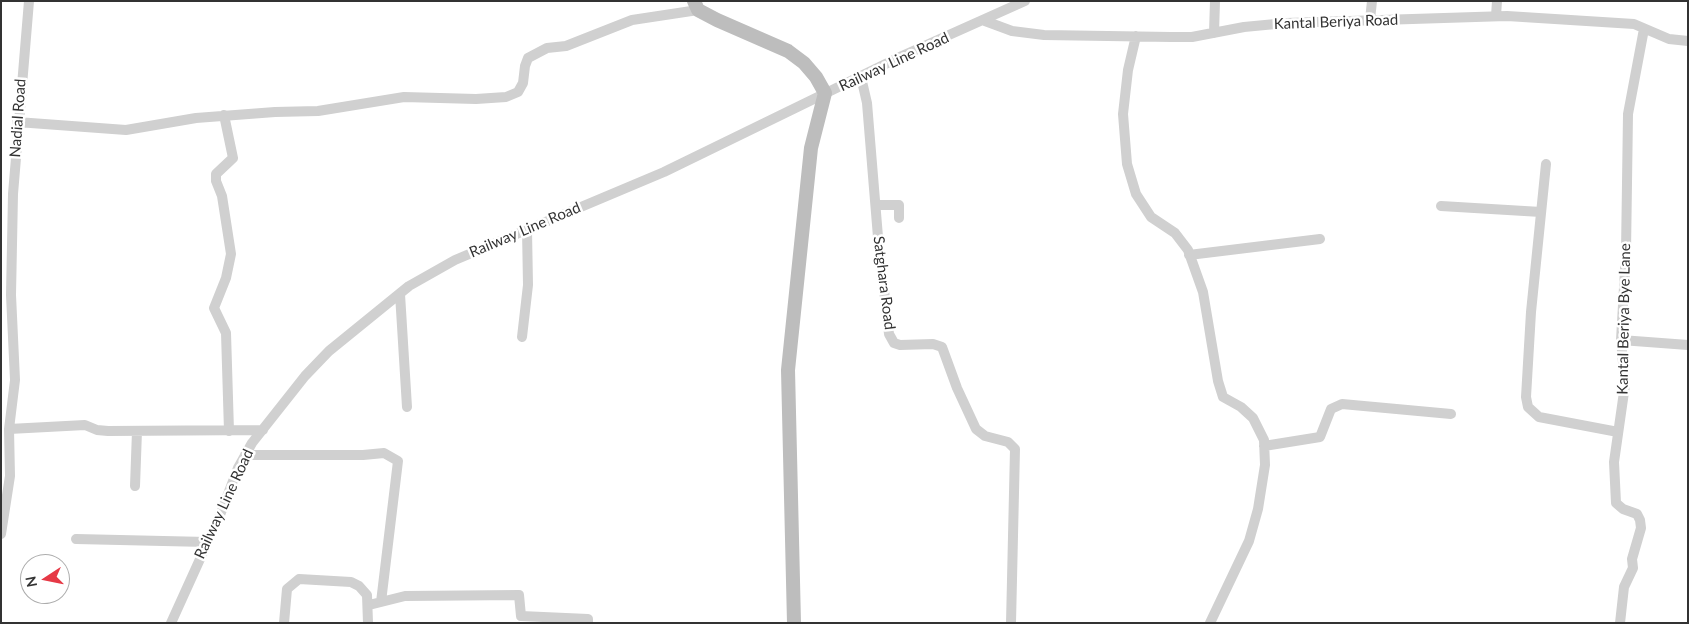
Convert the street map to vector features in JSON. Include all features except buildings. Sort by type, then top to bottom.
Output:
[{"type":"street","name":"Nadial Road","points":[[1,534],[10,476],[9,429],[15,380],[11,295],[17,122],[29,1]]},
{"type":"street","name":"Railway Line Road","points":[[171,623],[245,455],[305,376],[329,351],[400,294],[455,260],[664,172],[902,56],[985,21],[1025,1]]},
{"type":"street","points":[[1214,33],[1215,1]]},
{"type":"street","points":[[1370,20],[1372,1]]},
{"type":"street","points":[[1496,16],[1497,1]]},
{"type":"street","points":[[17,122],[126,130],[224,115],[318,111],[404,97],[506,98],[518,92],[521,88],[528,58],[547,48],[566,46],[632,20],[696,5],[717,20],[788,51],[810,70],[825,93],[811,148],[788,370],[794,623]]},
{"type":"street","name":"Kantal Beriya Road","points":[[985,21],[1012,31],[1044,35],[1192,37],[1263,25],[1496,16],[1634,24],[1669,39],[1688,41]]},
{"type":"street","name":"Kantal Beriya Bye Lane","points":[[1620,623],[1624,587],[1633,568],[1632,559],[1641,528],[1637,514],[1623,509],[1616,503],[1614,462],[1624,384],[1621,340],[1626,252],[1628,114],[1644,28]]},
{"type":"street","points":[[1136,36],[1128,70],[1123,114],[1127,164],[1136,194],[1151,217],[1175,234],[1189,255],[1203,292],[1218,381],[1223,397],[1241,407],[1253,418],[1264,440],[1265,465],[1258,509],[1249,541],[1210,623]]},
{"type":"street","name":"Satghara Road","points":[[861,77],[866,102],[889,334],[894,342],[900,346],[933,344],[942,347],[956,388],[976,429],[985,436],[1008,442],[1015,449],[1011,623]]},
{"type":"street","points":[[224,115],[232,158],[216,174],[216,181],[222,196],[231,254],[226,278],[214,308],[226,333],[230,431]]},
{"type":"street","points":[[1546,164],[1530,321],[1526,397],[1528,407],[1539,417],[1618,432]]},
{"type":"street","points":[[876,205],[899,206],[899,218]]},
{"type":"street","points":[[1441,206],[1541,212]]},
{"type":"street","points":[[522,337],[528,285],[527,230]]},
{"type":"street","points":[[1189,255],[1320,239]]},
{"type":"street","points":[[400,294],[407,407]]},
{"type":"street","points":[[1621,340],[1688,345]]},
{"type":"street","points":[[1264,446],[1320,437],[1331,409],[1342,404],[1451,414]]},
{"type":"street","points":[[9,429],[85,425],[97,430],[263,430]]},
{"type":"street","points":[[135,486],[137,431]]},
{"type":"street","points":[[245,455],[363,455],[384,453],[398,461],[381,602]]},
{"type":"street","points":[[76,539],[208,542]]},
{"type":"street","points":[[284,623],[287,589],[299,579],[351,582],[359,586],[367,595],[369,605],[368,623]]},
{"type":"street","points":[[369,605],[405,596],[520,596],[520,616],[588,620],[588,623]]}]
